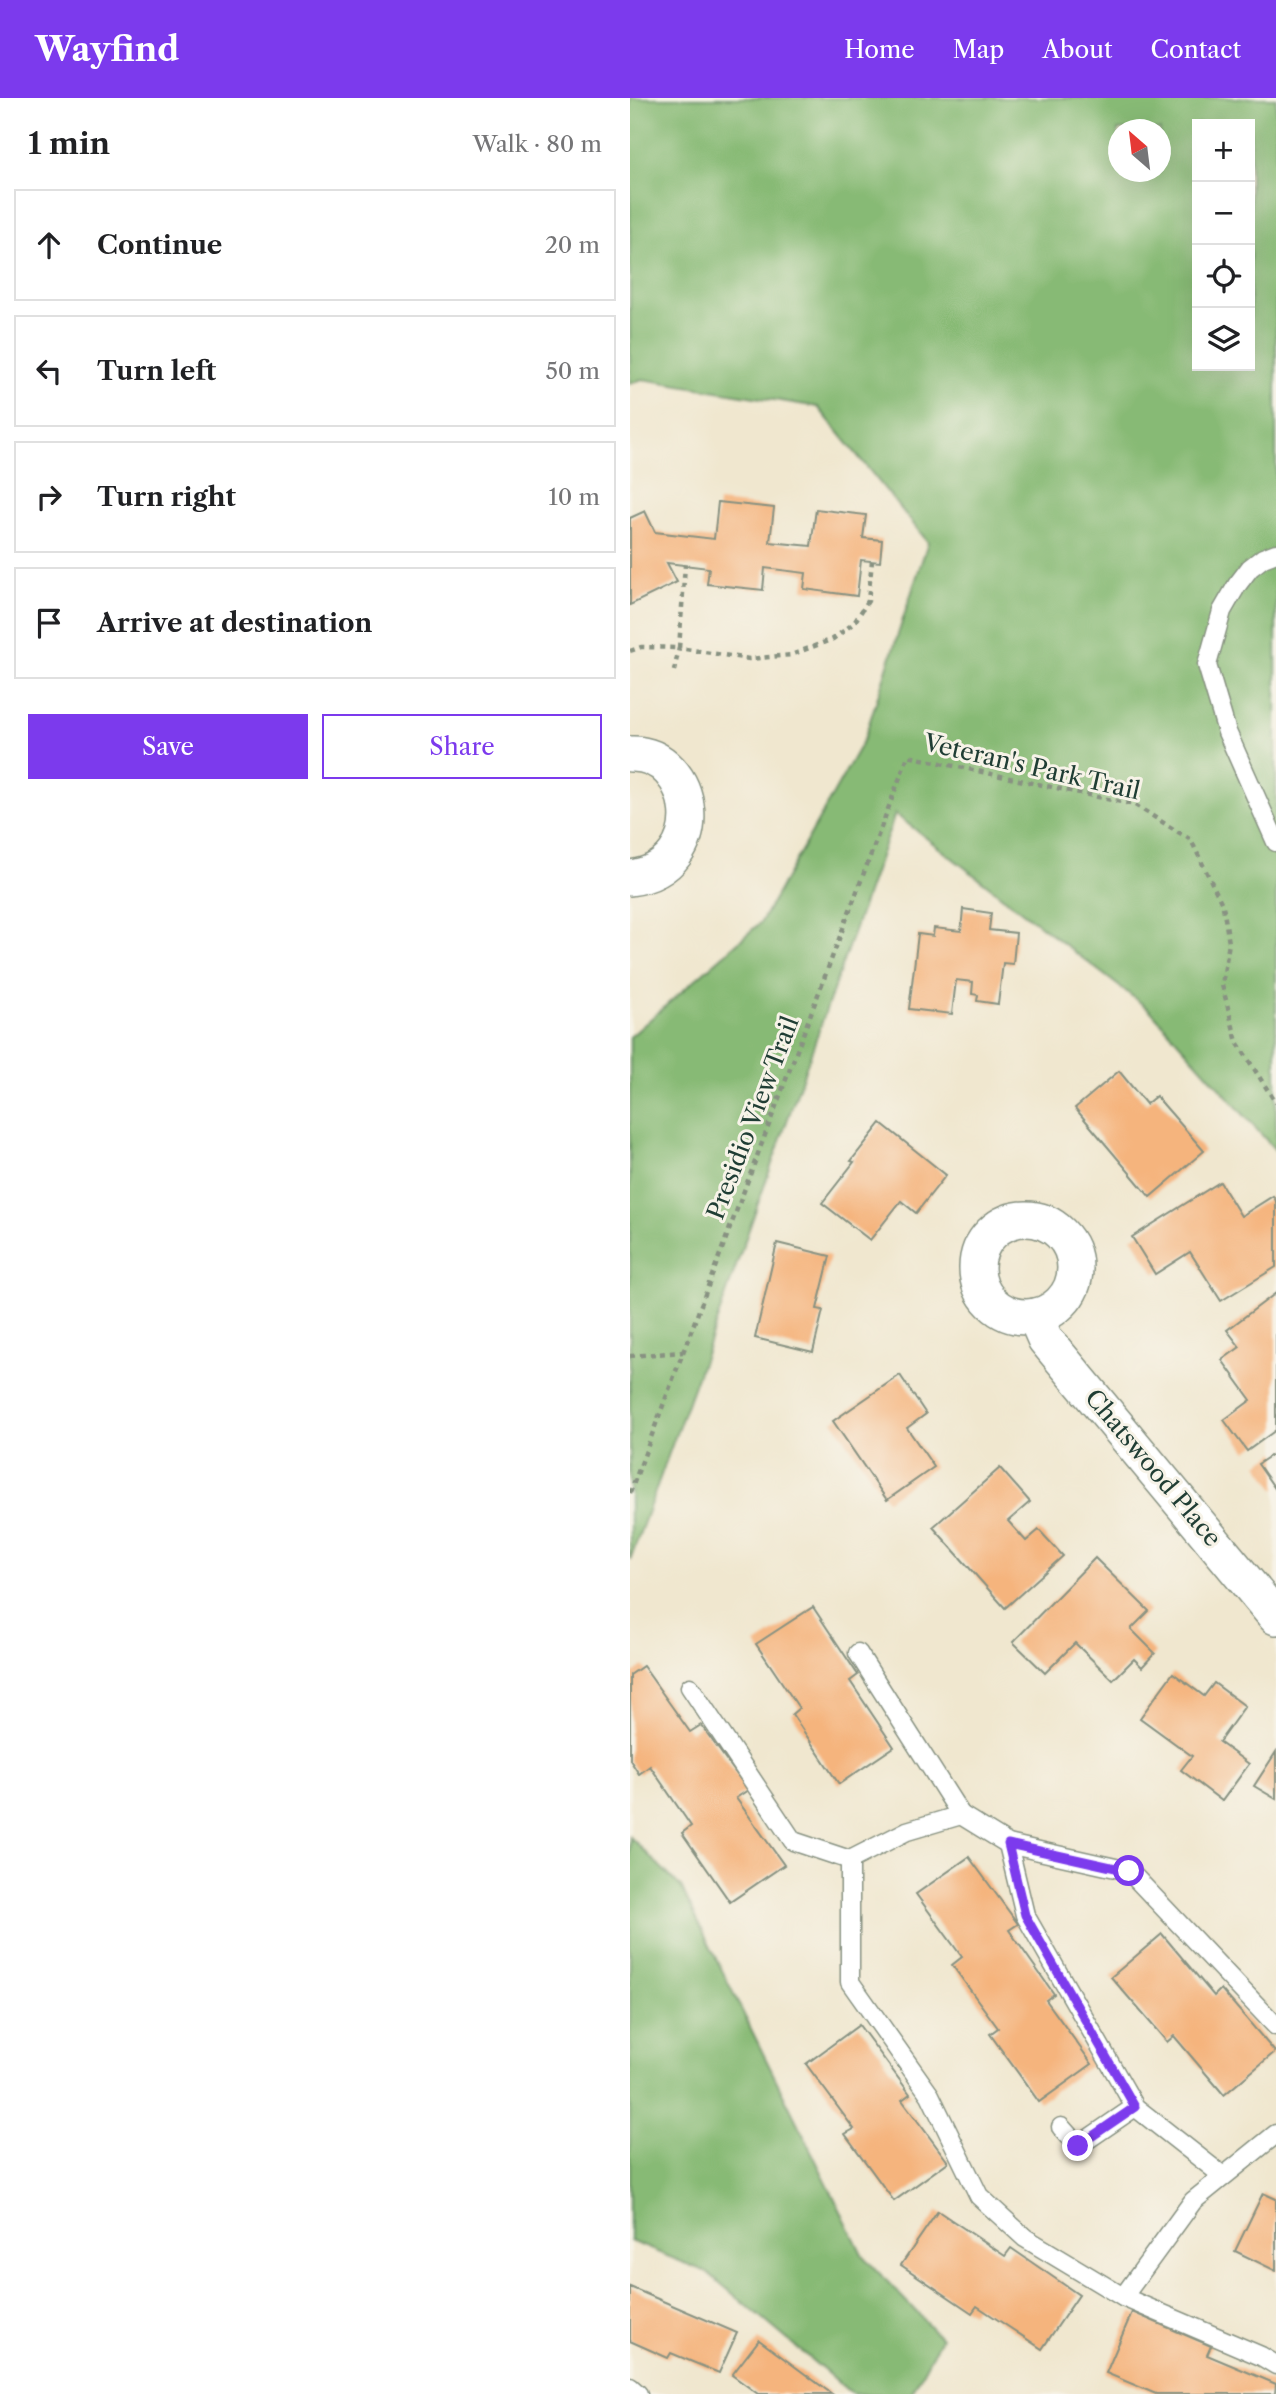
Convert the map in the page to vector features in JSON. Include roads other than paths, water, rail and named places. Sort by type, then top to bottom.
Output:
[{"type":"street","points":[[630,754],[660,761],[679,781],[687,812],[684,840],[669,863],[645,876],[630,878]]},
{"type":"street","name":"Chatswood Place","points":[[1035,1316],[1045,1339],[1276,1617]]},
{"type":"lane","points":[[1276,553],[1263,558],[1237,585],[1222,611],[1207,664],[1227,732],[1276,842]]},
{"type":"lane","points":[[858,1653],[961,1815],[1008,1844],[1129,1871],[1276,2026]]},
{"type":"lane","points":[[690,1687],[793,1841],[850,1860],[907,1832],[961,1815]]},
{"type":"lane","points":[[1008,1844],[1025,1915],[1135,2107],[1223,2176]]},
{"type":"lane","points":[[850,1860],[850,1982],[930,2095],[979,2196],[1025,2238],[1123,2297],[1261,2356],[1276,2365]]},
{"type":"lane","points":[[1061,2127],[1078,2146],[1135,2107]]},
{"type":"lane","points":[[1123,2297],[1193,2201],[1276,2134]]},
{"type":"lane","points":[[630,2387],[638,2394]]}]
